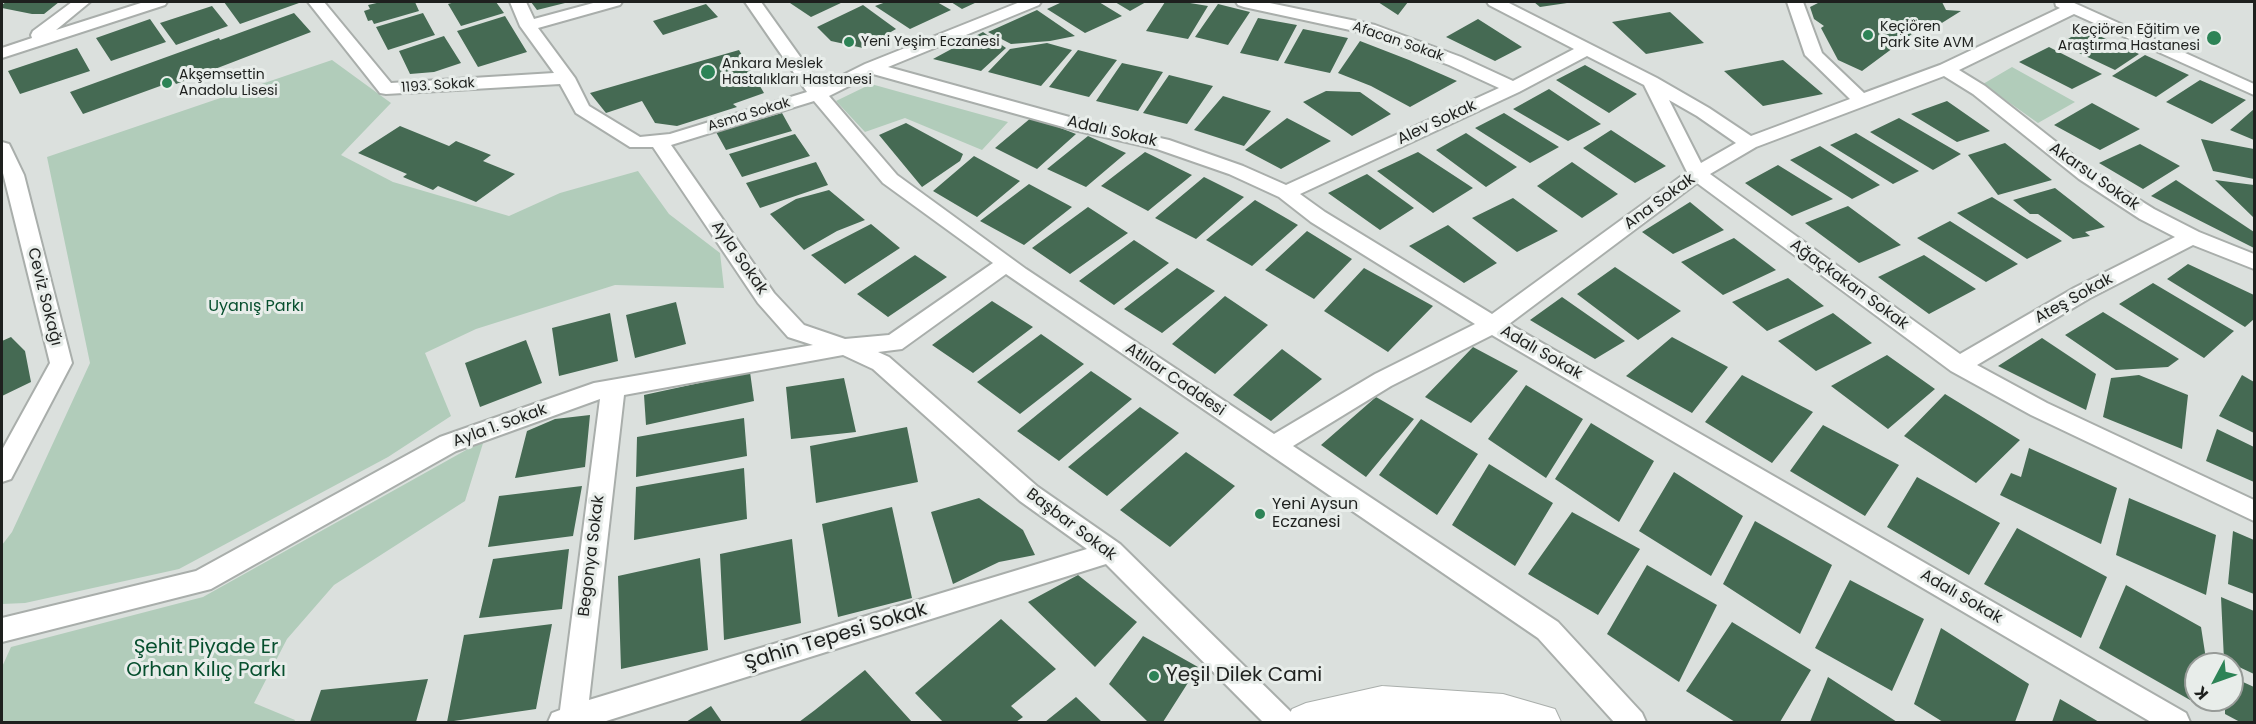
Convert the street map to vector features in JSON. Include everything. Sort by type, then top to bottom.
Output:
[{"type":"main road","points":[[1306,723],[1320,717],[1382,704],[1503,712],[1541,723]]},
{"type":"street","points":[[26,45],[82,2]]},
{"type":"street","points":[[2,53],[159,2]]},
{"type":"street","name":"1193. Sokak","points":[[316,2],[386,89],[566,78]]},
{"type":"street","name":"Asma Sokak","points":[[518,2],[528,26],[566,78],[582,109],[638,143],[672,139],[818,94],[871,68],[1033,2]]},
{"type":"street","points":[[528,26],[614,2]]},
{"type":"street","name":"Atlılar Caddesi","points":[[753,2],[818,94],[890,179],[1019,274],[1548,630],[1632,723]]},
{"type":"street","name":"Afacan Sokak","points":[[1244,2],[1369,29],[1455,61],[1513,88]]},
{"type":"street","points":[[1495,2],[1651,82],[1703,112],[1749,143]]},
{"type":"street","points":[[1795,2],[1814,55],[1862,101]]},
{"type":"street","points":[[2067,5],[2254,90]]},
{"type":"street","name":"Ana Sokak","points":[[1273,446],[1383,380],[1493,325],[1697,174],[1749,143],[1946,69],[2067,5]]},
{"type":"street","name":"Alev Sokak","points":[[1286,193],[1513,88],[1587,49]]},
{"type":"street","name":"Adalı Sokak","points":[[871,68],[1082,126],[1162,144],[1236,170],[1286,193],[1318,217],[1493,325],[2176,723]]},
{"type":"street","name":"Akarsu Sokak","points":[[1946,69],[1979,90],[2086,176],[2147,214],[2192,237],[2254,262]]},
{"type":"street","name":"Ağaçkakan Sokak","points":[[1651,82],[1697,174],[1959,365],[2039,409],[2254,511]]},
{"type":"street","name":"Ayla Sokak","points":[[658,140],[766,298],[796,331],[844,347]]},
{"type":"street","name":"Ceviz Sokağı","points":[[2,148],[14,175],[61,363],[2,472]]},
{"type":"street","name":"Ateş Sokak","points":[[1959,365],[2082,293],[2192,237]]},
{"type":"street","name":"Ayla 1. Sokak","points":[[2,630],[202,581],[448,444],[594,392],[844,347],[894,343],[1007,263]]},
{"type":"street","name":"Başbar Sokak","points":[[844,347],[881,363],[1029,494],[1111,552],[1282,723]]},
{"type":"street","name":"Begonya Sokak","points":[[570,721],[613,389]]},
{"type":"street","name":"Şahin Tepesi Sokak","points":[[570,721],[1111,552]]},
{"type":"green space","name":"Uyanış Parkı","points":[[332,60],[391,103],[341,155],[393,182],[509,216],[560,193],[638,171],[669,214],[720,253],[724,288],[615,285],[476,329],[425,353],[451,416],[388,457],[179,569],[25,603],[2,604],[2,545],[12,532],[90,363],[47,157]]},
{"type":"green space","points":[[2012,67],[2075,102],[2038,123],[1983,84]]},
{"type":"green space","points":[[871,84],[1008,122],[982,150],[905,118],[865,132],[836,101]]},
{"type":"green space","name":"Şehit Piyade Er Orhan Kılıç Parkı","points":[[484,440],[465,501],[334,585],[287,639],[254,703],[295,720],[294,722],[2,722],[2,667],[11,647],[203,597]]},
{"type":"building","points":[[6,2],[59,2],[44,14],[32,14],[2,8]]},
{"type":"building","points":[[224,2],[297,2],[299,3],[240,24]]},
{"type":"building","points":[[381,2],[415,2],[419,11],[374,24],[372,20],[368,21],[364,11],[370,9],[368,5]]},
{"type":"building","points":[[496,2],[504,13],[461,26],[448,4]]},
{"type":"building","points":[[531,2],[569,2],[537,10]]},
{"type":"building","points":[[843,2],[811,17],[790,3]]},
{"type":"building","points":[[886,2],[937,2],[951,10],[910,29],[875,6]]},
{"type":"building","points":[[951,2],[977,2],[962,9]]},
{"type":"building","points":[[1062,2],[1099,2],[1122,16],[1085,33],[1047,9]]},
{"type":"building","points":[[1115,2],[1146,2],[1130,11]]},
{"type":"building","points":[[1165,2],[1208,6],[1188,39],[1146,31]]},
{"type":"building","points":[[1378,2],[1408,2],[1398,15]]},
{"type":"building","points":[[1534,2],[1566,2],[1567,3],[1540,7]]},
{"type":"building","name":"Keçiören Park Site AVM","points":[[1820,2],[1942,2],[1946,10],[1961,11],[1929,31],[1920,28],[1862,71],[1838,60],[1821,28],[1824,26],[1814,19],[1810,7]]},
{"type":"building","points":[[706,4],[718,17],[663,35],[653,21]]},
{"type":"building","points":[[1218,4],[1250,12],[1228,45],[1195,37]]},
{"type":"building","points":[[863,5],[896,29],[863,48],[831,41],[817,27]]},
{"type":"building","points":[[212,6],[228,26],[176,45],[160,23]]},
{"type":"building","points":[[1037,10],[1075,36],[1050,41],[1011,44],[988,32]]},
{"type":"building","points":[[1670,12],[1704,43],[1646,54],[1612,22]]},
{"type":"building","points":[[294,13],[311,32],[176,84],[174,81],[83,114],[70,92],[219,38],[220,40]]},
{"type":"building","points":[[423,13],[435,35],[388,50],[376,27]]},
{"type":"building","points":[[505,16],[527,52],[478,67],[457,31]]},
{"type":"building","points":[[1258,18],[1297,25],[1278,61],[1240,53]]},
{"type":"building","points":[[150,19],[166,42],[111,61],[96,38]]},
{"type":"building","points":[[1478,19],[1522,47],[1495,61],[1446,37]]},
{"type":"building","points":[[1303,29],[1348,38],[1330,73],[1284,63]]},
{"type":"building","points":[[2084,29],[2139,54],[2115,70],[2060,44]]},
{"type":"building","points":[[983,32],[1006,48],[981,71],[933,59]]},
{"type":"building","points":[[444,36],[461,63],[434,72],[410,74],[399,51]]},
{"type":"building","points":[[1360,41],[1457,81],[1410,107],[1371,86],[1338,73]]},
{"type":"building","points":[[1047,43],[1072,50],[1041,86],[988,72],[1010,49]]},
{"type":"building","points":[[2049,47],[2102,74],[2072,89],[2019,62]]},
{"type":"building","points":[[77,48],[90,71],[20,94],[8,71]]},
{"type":"building","name":"Ankara Meslek Hastalıkları Hastanesi","points":[[739,50],[764,93],[733,104],[737,107],[677,126],[655,123],[642,101],[606,113],[590,93]]},
{"type":"building","points":[[1078,50],[1117,60],[1089,97],[1049,87]]},
{"type":"building","points":[[2145,55],[2189,75],[2156,97],[2112,76]]},
{"type":"building","points":[[1783,60],[1823,94],[1763,106],[1724,71]]},
{"type":"building","points":[[1122,63],[1163,72],[1138,111],[1096,101]]},
{"type":"building","points":[[1585,65],[1637,94],[1609,113],[1556,80]]},
{"type":"building","points":[[1169,75],[1213,86],[1187,124],[1143,113]]},
{"type":"building","points":[[2200,80],[2246,100],[2212,124],[2166,102]]},
{"type":"building","points":[[1549,89],[1601,124],[1568,141],[1513,109]]},
{"type":"building","points":[[1326,91],[1360,92],[1391,114],[1352,136],[1303,102]]},
{"type":"building","points":[[1223,96],[1271,111],[1244,146],[1194,130]]},
{"type":"building","points":[[1947,101],[1990,131],[1957,142],[1911,114]]},
{"type":"building","points":[[2092,103],[2140,129],[2100,150],[2054,125]]},
{"type":"building","points":[[2254,109],[2254,140],[2230,130]]},
{"type":"building","points":[[782,113],[792,131],[726,150],[716,132]]},
{"type":"building","points":[[1504,113],[1559,147],[1530,163],[1475,128]]},
{"type":"building","points":[[1032,117],[1076,134],[1037,169],[995,148]]},
{"type":"building","points":[[1287,118],[1331,141],[1281,169],[1245,150]]},
{"type":"building","points":[[1899,118],[1961,154],[1933,170],[1870,132]]},
{"type":"building","points":[[906,123],[963,154],[960,161],[922,187],[879,135]]},
{"type":"building","points":[[400,126],[449,146],[456,141],[491,155],[483,161],[515,174],[476,202],[438,186],[433,190],[403,177],[407,174],[358,153]]},
{"type":"building","points":[[1611,130],[1666,166],[1635,183],[1583,148]]},
{"type":"building","points":[[1466,133],[1517,167],[1486,187],[1436,150]]},
{"type":"building","points":[[1856,133],[1919,171],[1893,184],[1830,145]]},
{"type":"building","points":[[795,134],[810,156],[742,177],[729,154]]},
{"type":"building","points":[[1088,136],[1126,153],[1086,187],[1047,169]]},
{"type":"building","points":[[2201,139],[2254,149],[2254,179],[2213,171]]},
{"type":"building","points":[[2005,143],[2052,180],[1998,195],[1968,155]]},
{"type":"building","points":[[2140,144],[2180,166],[2143,189],[2099,163]]},
{"type":"building","points":[[1820,146],[1880,185],[1852,199],[1790,160]]},
{"type":"building","points":[[1145,152],[1192,175],[1148,211],[1101,186]]},
{"type":"building","points":[[1418,152],[1473,188],[1433,213],[1377,171]]},
{"type":"building","points":[[974,156],[1020,181],[977,217],[933,191]]},
{"type":"building","points":[[816,162],[828,185],[760,208],[746,183]]},
{"type":"building","points":[[1572,162],[1618,194],[1582,218],[1537,186]]},
{"type":"building","points":[[1778,165],[1833,199],[1792,216],[1745,183]]},
{"type":"building","points":[[1367,174],[1414,208],[1380,230],[1328,193]]},
{"type":"building","points":[[1204,177],[1244,197],[1196,239],[1155,218]]},
{"type":"building","points":[[2176,180],[2254,232],[2254,248],[2151,196]]},
{"type":"building","points":[[2215,180],[2254,185],[2254,218]]},
{"type":"building","points":[[1029,184],[1072,207],[1024,245],[980,221]]},
{"type":"building","points":[[2055,188],[2105,227],[2085,232],[2090,236],[2073,239],[2038,214],[2030,214],[2013,200]]},
{"type":"building","points":[[829,190],[865,220],[837,231],[804,250],[770,214],[796,199]]},
{"type":"building","points":[[1992,197],[2062,241],[2027,259],[1957,213]]},
{"type":"building","points":[[1513,198],[1558,231],[1517,252],[1472,218]]},
{"type":"building","points":[[1255,200],[1298,225],[1252,266],[1206,240]]},
{"type":"building","points":[[1690,202],[1724,230],[1673,254],[1642,232]]},
{"type":"building","points":[[1848,206],[1901,245],[1859,263],[1805,223]]},
{"type":"building","points":[[1088,207],[1128,233],[1070,274],[1032,248]]},
{"type":"building","points":[[1950,221],[2018,264],[1986,282],[1917,238]]},
{"type":"building","points":[[871,224],[900,248],[845,284],[811,255]]},
{"type":"building","points":[[1448,225],[1497,263],[1464,283],[1409,246]]},
{"type":"building","points":[[1307,231],[1352,259],[1314,299],[1265,270]]},
{"type":"building","points":[[1734,238],[1776,270],[1723,295],[1681,262]]},
{"type":"building","points":[[1134,240],[1169,263],[1114,305],[1079,281]]},
{"type":"building","points":[[915,255],[947,277],[888,317],[857,294]]},
{"type":"building","points":[[1924,255],[1976,289],[1929,314],[1878,277]]},
{"type":"building","points":[[2188,264],[2254,295],[2254,319],[2245,327],[2167,279]]},
{"type":"building","points":[[1615,267],[1681,311],[1638,340],[1577,294]]},
{"type":"building","points":[[1177,268],[1215,291],[1162,333],[1124,309]]},
{"type":"building","points":[[1364,268],[1433,306],[1388,352],[1324,311]]},
{"type":"building","points":[[1788,278],[1824,306],[1767,331],[1732,302]]},
{"type":"building","points":[[2153,283],[2234,331],[2204,358],[2119,304]]},
{"type":"building","points":[[1225,296],[1268,325],[1215,374],[1172,344]]},
{"type":"building","points":[[1562,297],[1625,341],[1595,359],[1530,320]]},
{"type":"building","points":[[992,301],[1033,327],[973,373],[932,345]]},
{"type":"building","points":[[676,302],[686,344],[635,358],[626,315]]},
{"type":"building","points":[[2103,312],[2179,359],[2168,367],[2116,370],[2065,335]]},
{"type":"building","points":[[610,313],[618,361],[559,376],[552,328]]},
{"type":"building","points":[[1833,313],[1872,343],[1816,371],[1778,341]]},
{"type":"building","points":[[1041,334],[1084,364],[1020,414],[977,382]]},
{"type":"building","points":[[11,337],[25,351],[31,382],[2,396],[2,341]]},
{"type":"building","points":[[1672,337],[1728,367],[1692,413],[1626,376]]},
{"type":"building","points":[[2042,338],[2096,374],[2086,410],[1998,366]]},
{"type":"building","points":[[526,340],[542,383],[480,407],[465,363]]},
{"type":"building","points":[[1473,347],[1518,371],[1471,423],[1425,397]]},
{"type":"building","points":[[1282,349],[1322,379],[1271,421],[1233,395]]},
{"type":"building","points":[[1887,355],[1935,389],[1888,429],[1831,386]]},
{"type":"building","points":[[1091,371],[1132,399],[1059,461],[1017,431]]},
{"type":"building","points":[[750,372],[754,401],[646,425],[644,395]]},
{"type":"building","points":[[1742,375],[1813,412],[1772,463],[1705,422]]},
{"type":"building","points":[[2139,375],[2188,395],[2182,449],[2103,417],[2111,378]]},
{"type":"building","points":[[2242,375],[2254,382],[2254,433],[2219,416]]},
{"type":"building","points":[[844,378],[856,432],[791,439],[786,387]]},
{"type":"building","points":[[1526,385],[1583,419],[1546,478],[1488,439]]},
{"type":"building","points":[[1945,394],[2020,440],[1976,483],[1904,436]]},
{"type":"building","points":[[1376,397],[1414,419],[1366,477],[1321,445]]},
{"type":"building","points":[[1140,407],[1179,433],[1107,496],[1068,467]]},
{"type":"building","points":[[590,415],[585,467],[515,478],[527,431],[555,419]]},
{"type":"building","points":[[744,418],[747,456],[636,477],[637,437]]},
{"type":"building","points":[[1421,419],[1478,454],[1437,515],[1379,475]]},
{"type":"building","points":[[1591,423],[1654,461],[1619,522],[1555,479]]},
{"type":"building","points":[[1823,425],[1899,465],[1865,516],[1790,471]]},
{"type":"building","points":[[907,427],[918,482],[816,503],[810,446]]},
{"type":"building","points":[[2217,429],[2254,447],[2254,482],[2206,461]]},
{"type":"building","points":[[2029,448],[2117,488],[2101,544],[2000,495],[2011,473],[2021,477]]},
{"type":"building","points":[[1186,452],[1235,486],[1170,547],[1120,510]]},
{"type":"building","points":[[1489,464],[1553,503],[1515,566],[1452,525]]},
{"type":"building","points":[[744,468],[747,519],[634,540],[636,487]]},
{"type":"building","points":[[1674,472],[1743,516],[1711,576],[1639,531]]},
{"type":"building","points":[[1917,477],[2000,523],[1969,575],[1887,527]]},
{"type":"building","points":[[582,486],[573,536],[488,547],[499,496]]},
{"type":"building","points":[[979,498],[1023,530],[1035,555],[999,562],[953,584],[931,512]]},
{"type":"building","points":[[2129,498],[2216,535],[2206,595],[2116,555]]},
{"type":"building","points":[[892,507],[912,598],[838,617],[822,524]]},
{"type":"building","points":[[1572,512],[1640,549],[1598,615],[1528,574]]},
{"type":"building","points":[[1755,521],[1832,565],[1800,634],[1723,584]]},
{"type":"building","points":[[2017,528],[2107,577],[2081,638],[1984,584]]},
{"type":"building","points":[[2233,531],[2254,540],[2254,594],[2228,584]]},
{"type":"building","points":[[792,539],[801,623],[724,640],[720,554]]},
{"type":"building","points":[[569,549],[562,609],[479,618],[493,559]]},
{"type":"building","points":[[700,558],[708,650],[621,669],[618,576]]},
{"type":"building","points":[[1647,565],[1717,605],[1679,682],[1607,634]]},
{"type":"building","points":[[1078,575],[1137,622],[1095,667],[1028,602]]},
{"type":"building","points":[[1850,580],[1924,619],[1892,691],[1815,648]]},
{"type":"building","points":[[2126,585],[2201,627],[2205,652],[2184,652],[2184,697],[2099,648]]},
{"type":"building","points":[[2221,597],[2254,611],[2254,674],[2244,669],[2244,652],[2224,652]]},
{"type":"building","points":[[1001,619],[1056,669],[1011,706],[1023,717],[1016,722],[943,722],[915,693]]},
{"type":"building","points":[[1732,622],[1811,670],[1780,722],[1735,722],[1686,691]]},
{"type":"building","points":[[552,624],[536,709],[447,722],[464,635]]},
{"type":"building","points":[[1941,628],[2029,684],[2015,722],[1943,722],[1914,704]]},
{"type":"building","name":"Yeşil Dilek Cami","points":[[1143,636],[1198,667],[1163,722],[1148,722],[1109,684]]},
{"type":"building","points":[[865,670],[912,722],[799,722],[815,710]]},
{"type":"building","points":[[1828,677],[1897,722],[1810,722]]},
{"type":"building","points":[[428,679],[416,722],[310,722],[321,690]]},
{"type":"building","points":[[2244,682],[2254,687],[2254,722],[2240,722],[2225,712],[2244,712]]},
{"type":"building","points":[[1076,697],[1102,722],[1045,722]]},
{"type":"building","points":[[2060,699],[2099,722],[2052,722]]},
{"type":"building","points":[[711,706],[722,722],[686,722]]},
{"type":"place","name":"Keçiören Park Site AVM","points":[[1868,35]]},
{"type":"place","name":"Keçiören Eğitim ve Araştırma Hastanesi","points":[[2214,38]]},
{"type":"place","name":"Yeni Yeşim Eczanesi","points":[[849,42]]},
{"type":"place","name":"Ankara Meslek Hastalıkları Hastanesi","points":[[708,72]]},
{"type":"place","name":"Akşemsettin Anadolu Lisesi","points":[[167,83]]},
{"type":"place","name":"Yeni Aysun Eczanesi","points":[[1260,514]]},
{"type":"place","name":"Yeşil Dilek Cami","points":[[1154,676]]}]
